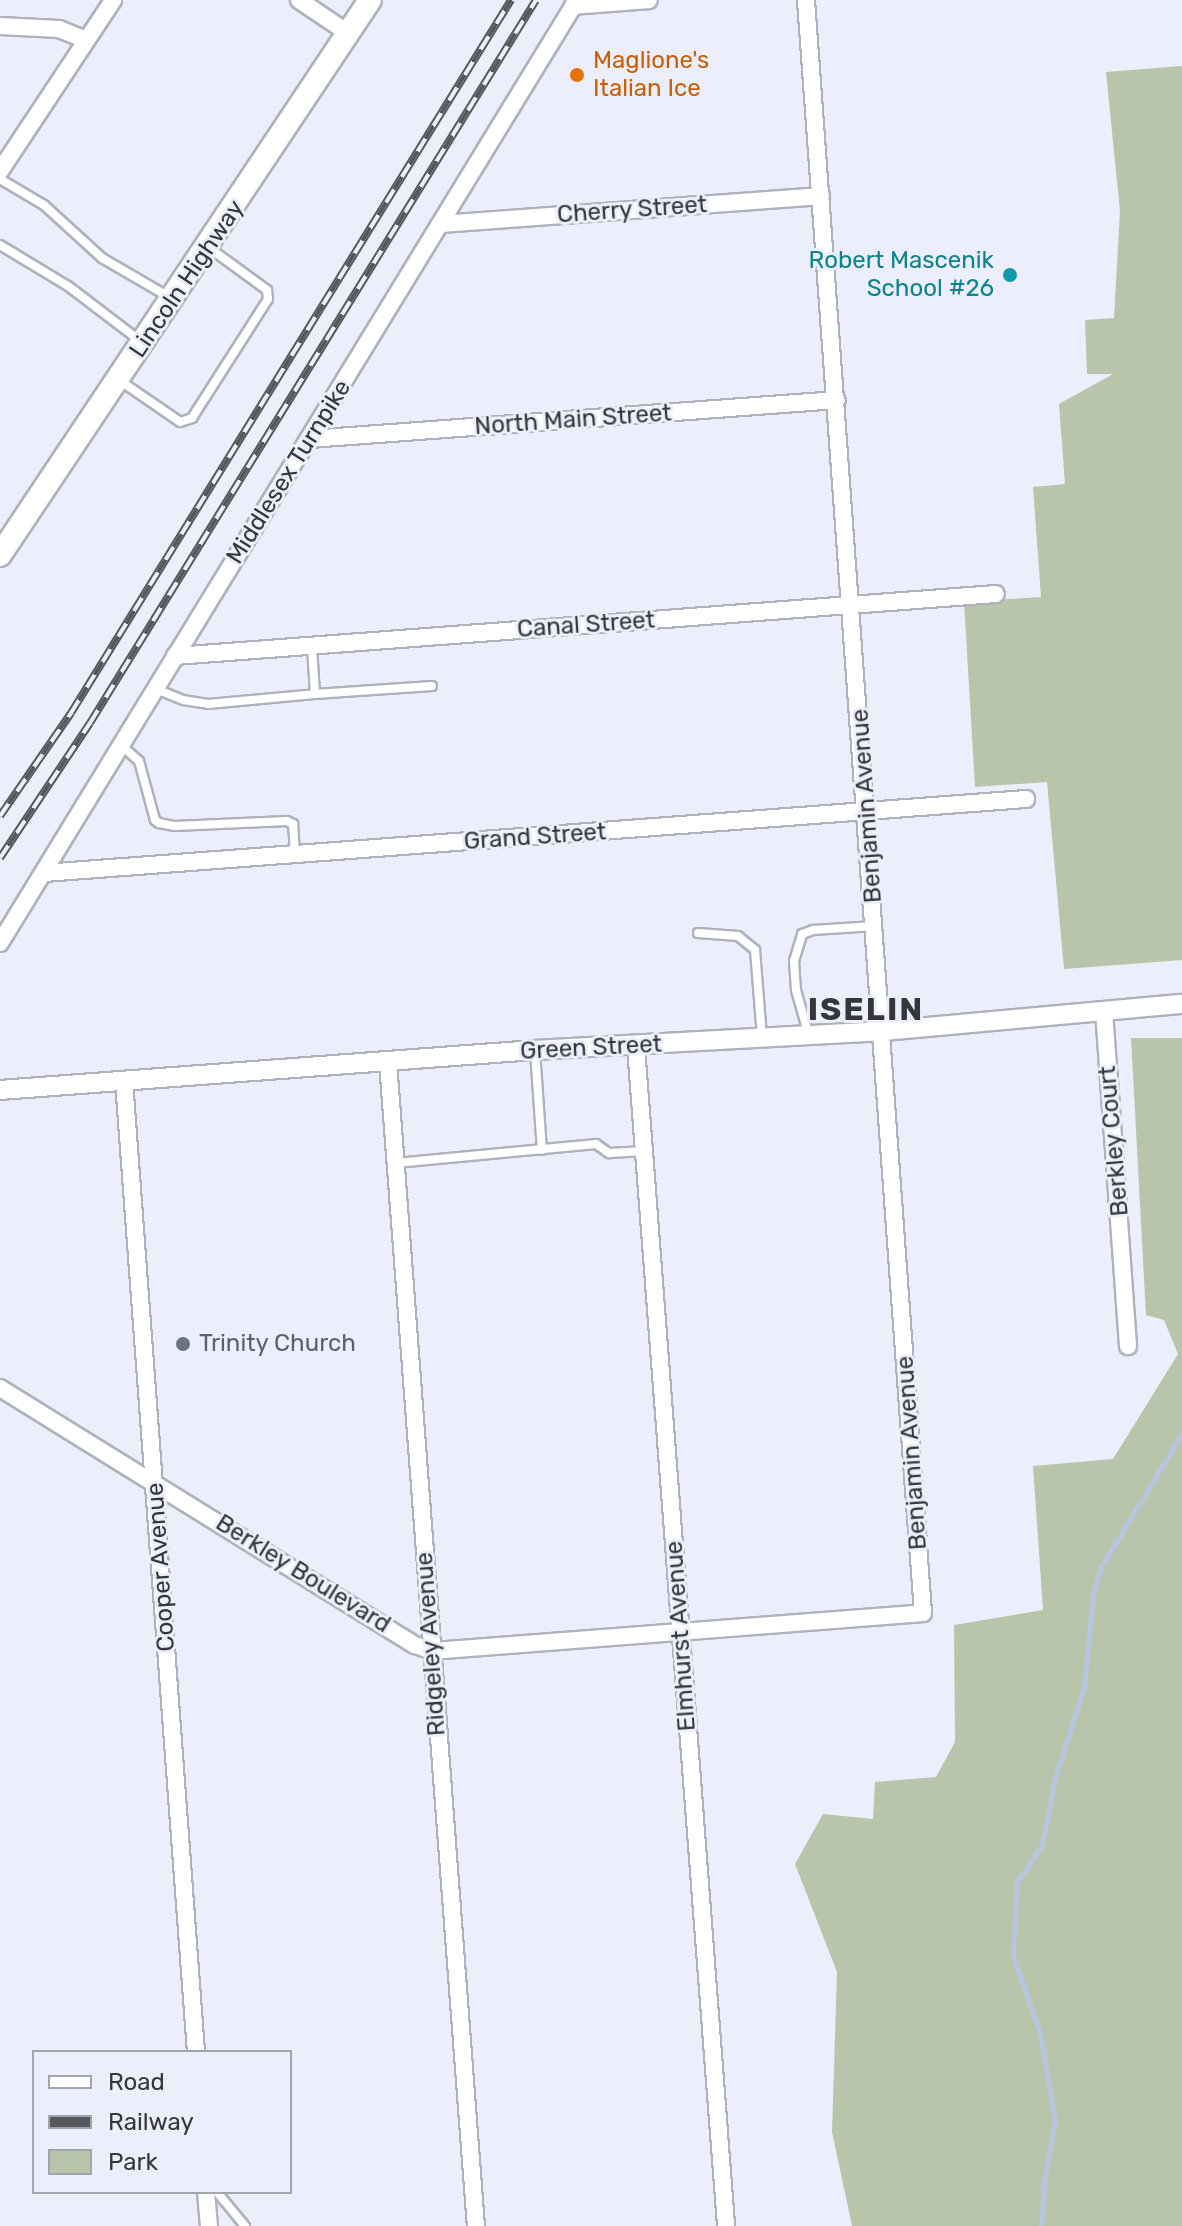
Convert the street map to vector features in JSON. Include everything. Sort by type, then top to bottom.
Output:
[{"type":"main road","name":"Lincoln Highway","points":[[0,555],[370,0]]},
{"type":"street","points":[[0,171],[113,0]]},
{"type":"street","points":[[299,0],[348,33]]},
{"type":"street","points":[[575,3],[649,0]]},
{"type":"street","name":"Benjamin Avenue","points":[[681,1633],[923,1613],[884,1031],[806,0]]},
{"type":"street","name":"Middlesex Turnpike","points":[[0,943],[575,3]]},
{"type":"street","points":[[0,26],[59,29],[86,40]]},
{"type":"street","name":"Cherry Street","points":[[442,224],[821,196]]},
{"type":"street","name":"North Main Street","points":[[310,439],[837,400]]},
{"type":"street","name":"Canal Street","points":[[175,656],[996,594]]},
{"type":"street","name":"Grand Street","points":[[44,873],[1026,799]]},
{"type":"street","name":"Green Street","points":[[0,1090],[534,1050],[636,1047],[884,1031],[1182,1004]]},
{"type":"street","name":"Berkley Court","points":[[1104,1011],[1125,1270],[1128,1346]]},
{"type":"street","name":"Elmhurst Avenue","points":[[636,1047],[726,2226]]},
{"type":"street","name":"Ridgeley Avenue","points":[[388,1062],[476,2226]]},
{"type":"street","name":"Cooper Avenue","points":[[124,1081],[196,2050]]},
{"type":"street","name":"Berkley Boulevard","points":[[0,1388],[415,1645],[432,1651]]},
{"type":"street","points":[[432,1651],[681,1633]]},
{"type":"street","points":[[206,2194],[209,2226]]},
{"type":"lane","points":[[0,179],[44,205],[102,258],[173,299]]},
{"type":"lane","points":[[0,245],[68,286],[143,343]]},
{"type":"lane","points":[[119,380],[180,422],[192,418],[268,299],[267,290],[208,247]]},
{"type":"lane","points":[[312,646],[315,694]]},
{"type":"lane","points":[[156,689],[183,700],[208,704],[432,686]]},
{"type":"lane","points":[[121,745],[139,761],[155,820],[159,823],[175,826],[287,821],[293,824],[296,856]]},
{"type":"lane","points":[[809,1036],[796,990],[794,961],[802,934],[813,930],[876,926]]},
{"type":"lane","points":[[698,933],[738,936],[755,950],[762,1038]]},
{"type":"lane","points":[[534,1050],[542,1150]]},
{"type":"lane","points":[[395,1163],[485,1157],[596,1144],[609,1153],[645,1151]]},
{"type":"lane","points":[[219,2194],[245,2226]]},
{"type":"green space","points":[[1182,66],[1182,960],[1064,969],[1047,782],[975,787],[964,602],[1041,597],[1033,487],[1065,484],[1059,404],[1113,374],[1087,374],[1085,320],[1114,318],[1120,211],[1106,72]]},
{"type":"green space","points":[[1131,1038],[1182,1038],[1182,2226],[852,2226],[832,2132],[837,1972],[795,1864],[823,1814],[873,1819],[875,1782],[936,1777],[955,1742],[954,1625],[1043,1610],[1033,1466],[1113,1459],[1178,1354],[1164,1320],[1146,1315]]},
{"type":"waterway","points":[[1041,2226],[1045,2175],[1055,2121],[1040,2034],[1013,1955],[1017,1882],[1042,1845],[1055,1778],[1084,1687],[1093,1593],[1101,1567],[1182,1433]]},
{"type":"railway","points":[[0,816],[71,713],[511,0]]},
{"type":"railway","points":[[0,858],[90,723],[536,0]]},
{"type":"place","name":"Maglione's Italian Ice","points":[[577,75]]},
{"type":"place","name":"Robert Mascenik School #26","points":[[1010,275]]},
{"type":"place","name":"Trinity Church","points":[[183,1344]]},
{"type":"district","name":"ISELIN","points":[[866,1009]]}]
